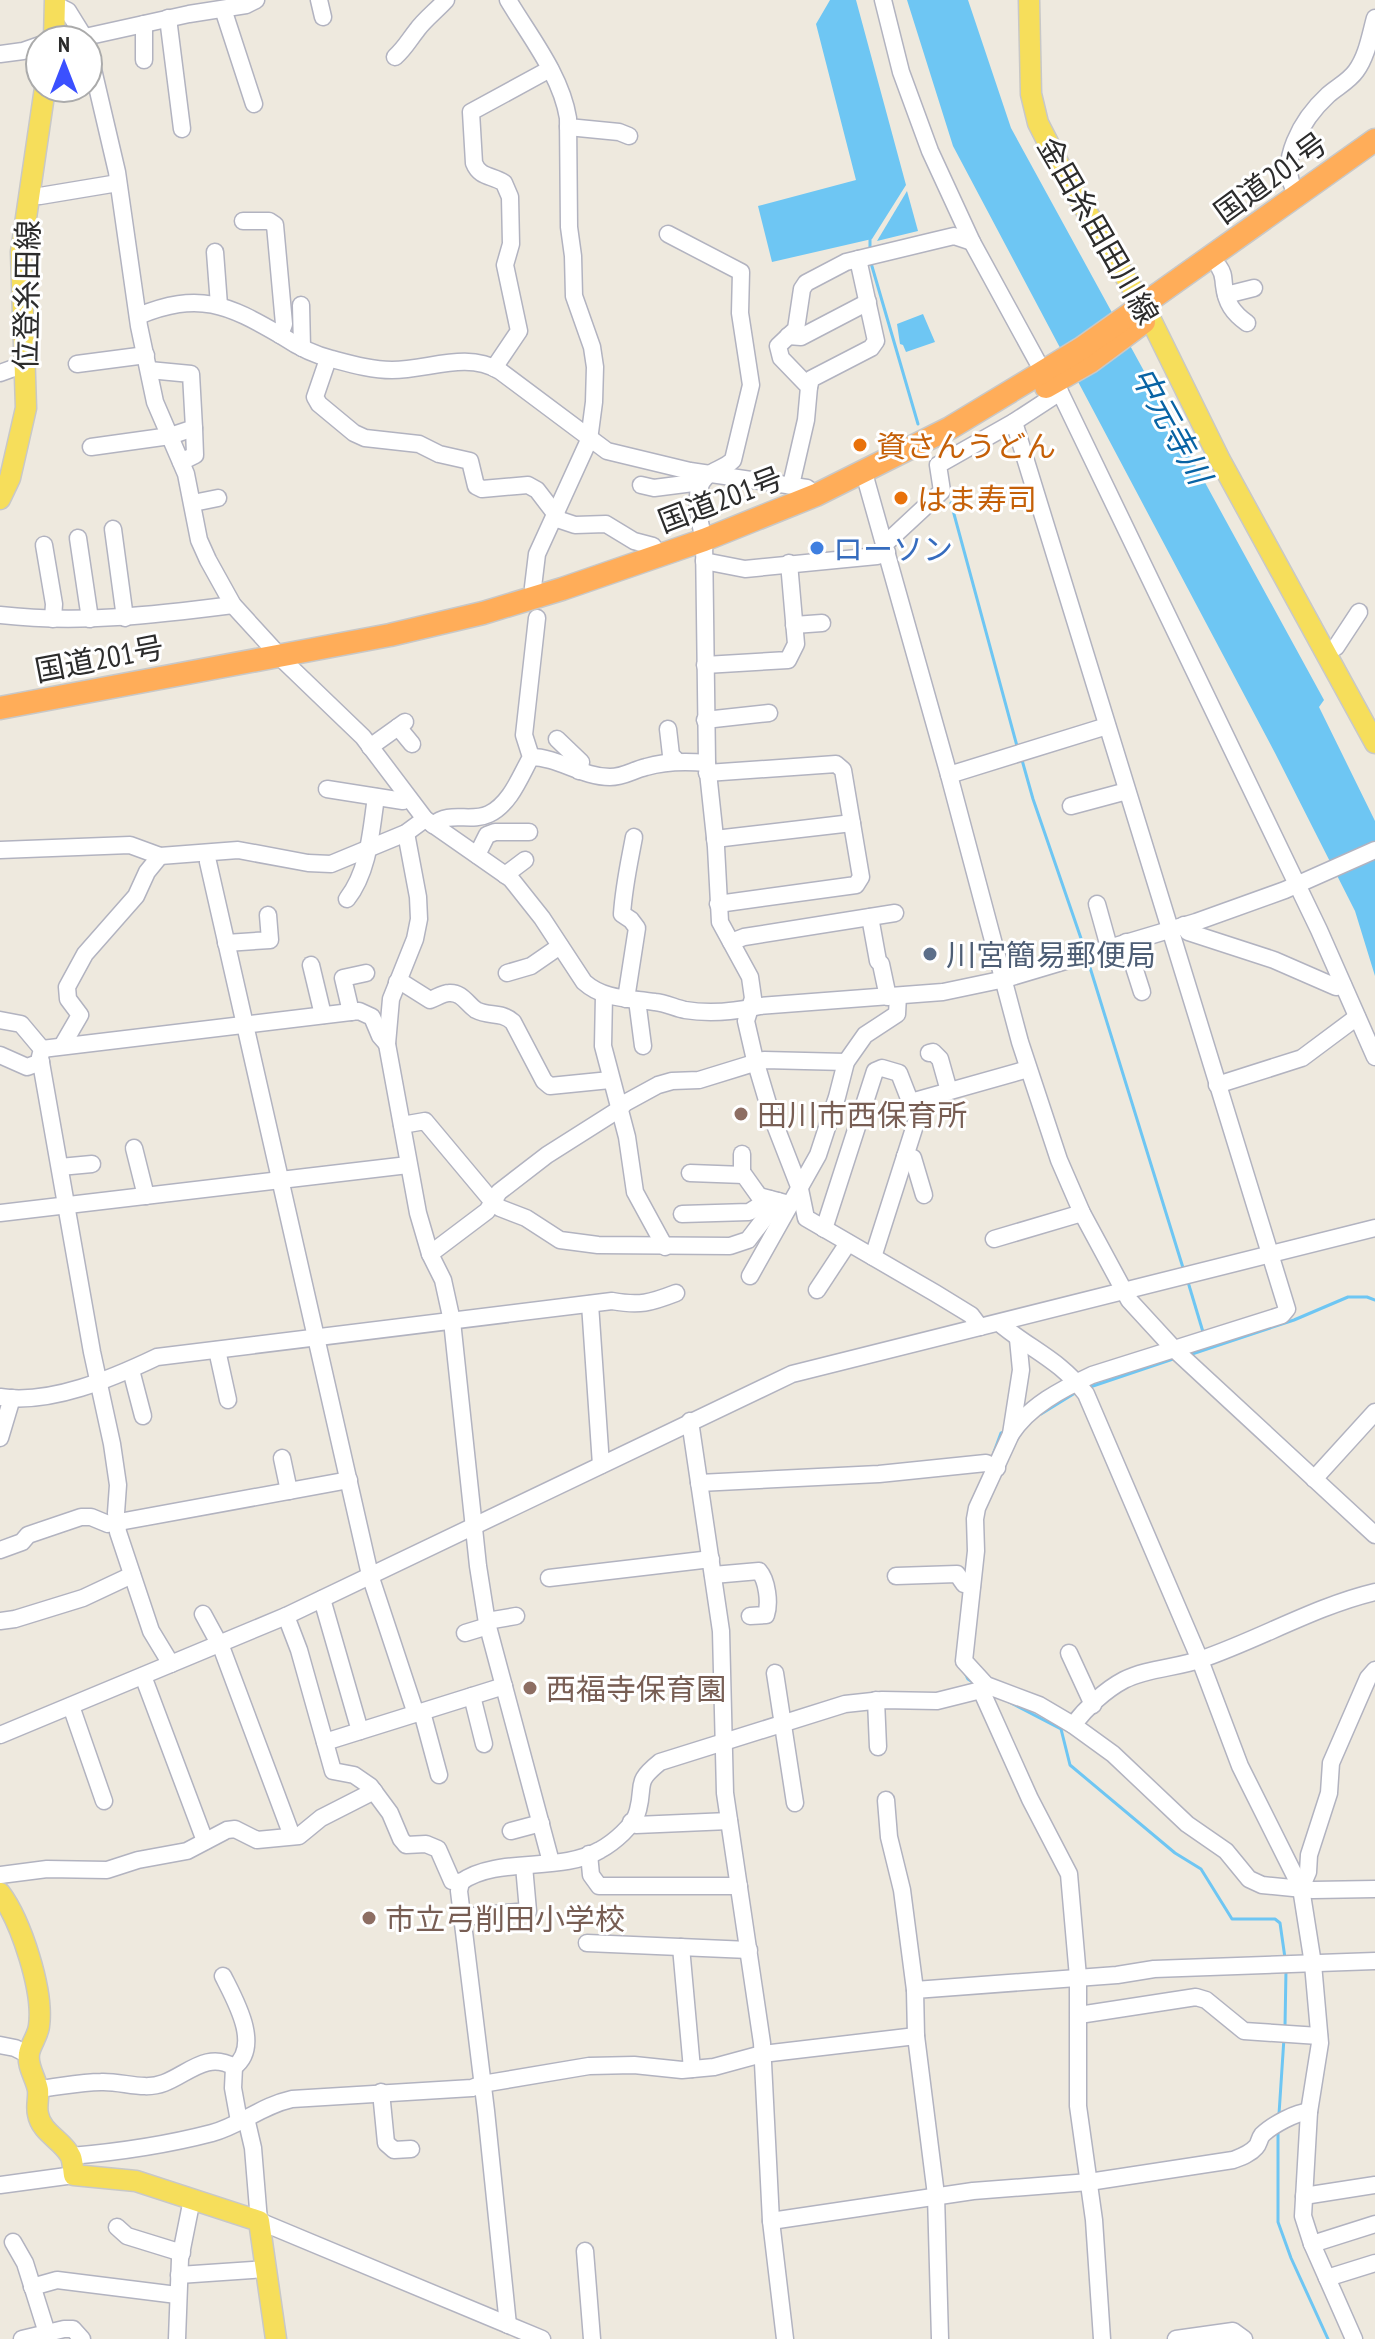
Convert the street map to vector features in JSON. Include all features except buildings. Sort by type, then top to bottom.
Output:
[{"type":"highway","name":"国道201号","points":[[0,708],[282,658],[391,644],[564,600],[704,551],[866,478],[1053,378],[1137,318],[1297,194],[1375,140]]},
{"type":"highway","name":"国道201号","points":[[1137,318],[1219,267],[1375,153]]},
{"type":"highway","name":"国道201号","points":[[0,719],[483,613],[658,555],[704,551],[816,495],[866,478]]},
{"type":"main road","name":"金田糸田田川線","points":[[1029,0],[1031,94],[1038,123],[1137,318],[1220,460],[1375,743]]},
{"type":"main road","points":[[55,24],[56,2]]},
{"type":"main road","name":"位登糸田線","points":[[0,499],[10,478],[26,408],[21,252],[43,104]]},
{"type":"main road","points":[[3,1901],[22,1931],[40,2015],[39,2030],[29,2055],[38,2089],[38,2116],[44,2128],[73,2166],[136,2181],[259,2221],[276,2339]]},
{"type":"street","points":[[104,36],[168,18],[246,5],[256,0]]},
{"type":"street","points":[[395,57],[446,0]]},
{"type":"street","points":[[508,0],[550,69],[566,103],[574,296],[592,347],[595,367],[589,440],[537,554],[533,587]]},
{"type":"street","points":[[883,0],[901,72],[917,116],[972,242],[1053,378],[1300,883],[1375,1057]]},
{"type":"street","points":[[56,2],[68,11],[76,24]]},
{"type":"street","points":[[223,9],[254,104]]},
{"type":"street","points":[[168,18],[182,129]]},
{"type":"street","points":[[1297,194],[1290,184],[1293,146],[1313,112],[1354,73],[1363,58],[1375,18]]},
{"type":"street","points":[[144,24],[144,60]]},
{"type":"street","points":[[0,54],[24,51]]},
{"type":"street","points":[[494,368],[519,331],[505,260],[511,244],[510,197],[504,183],[477,170],[471,112],[550,69]]},
{"type":"street","points":[[100,104],[118,183],[138,316],[155,402],[181,462],[193,503],[199,540],[233,605],[370,747],[407,798],[429,822],[505,875],[542,918],[584,982],[604,995],[671,1004],[685,1010],[740,1012],[751,1008],[943,992],[1005,979],[1177,927],[1300,883],[1375,850]]},
{"type":"street","points":[[568,127],[619,132],[629,136]]},
{"type":"street","points":[[29,193],[40,196],[118,183]]},
{"type":"street","points":[[243,221],[269,221],[275,225],[284,324],[280,335]]},
{"type":"street","points":[[641,485],[654,488],[705,478],[724,469],[733,460],[751,385],[740,313],[741,272],[668,234]]},
{"type":"street","points":[[809,387],[781,358],[778,346],[799,320],[802,289],[806,283],[858,259],[954,236],[972,242]]},
{"type":"street","points":[[215,252],[219,305]]},
{"type":"street","points":[[791,485],[806,420],[811,379],[871,348],[876,341],[858,259]]},
{"type":"street","points":[[1219,267],[1224,273],[1226,295],[1233,313],[1247,323]]},
{"type":"street","points":[[1226,295],[1254,288]]},
{"type":"street","points":[[788,336],[801,337],[868,302]]},
{"type":"street","points":[[138,316],[170,303],[219,305],[248,316],[302,348],[328,359],[394,370],[480,361],[607,451],[705,478],[791,485],[807,488],[816,495]]},
{"type":"street","points":[[301,305],[302,348]]},
{"type":"street","points":[[328,359],[315,397],[319,404],[354,433],[380,441],[419,444],[439,454],[470,461],[476,486],[494,490],[516,484],[528,485],[537,490],[560,520],[575,525],[606,524],[634,541],[653,546],[658,555]]},
{"type":"street","points":[[77,364],[148,363],[191,374],[195,455],[181,462]]},
{"type":"street","points":[[0,373],[25,364]]},
{"type":"street","points":[[704,551],[745,569],[877,556],[942,491],[938,465],[1014,422],[1053,378]]},
{"type":"street","points":[[1014,422],[1127,791],[1177,927],[1217,1085],[1287,1309],[1282,1315],[1148,1356],[1077,1382],[1021,1418],[977,1508],[975,1519],[976,1551],[964,1661],[983,1688],[1050,1841],[1067,1866],[1078,1977],[1078,2106],[1089,2182],[1102,2339]]},
{"type":"street","points":[[91,447],[170,436],[194,428]]},
{"type":"street","points":[[705,478],[700,519],[704,551],[705,720],[718,904],[720,922],[750,977],[753,998],[746,1021],[772,1117],[800,1189],[806,1218],[971,1315],[980,1327]]},
{"type":"street","points":[[866,478],[1028,1069],[1059,1160],[1082,1213],[1129,1300],[1175,1350],[1375,1535]]},
{"type":"street","points":[[193,503],[218,498]]},
{"type":"street","points":[[113,529],[125,618]]},
{"type":"street","points":[[78,538],[90,619]]},
{"type":"street","points":[[44,545],[54,604],[53,619]]},
{"type":"street","points":[[705,665],[788,660],[796,644],[789,563]]},
{"type":"street","points":[[0,615],[53,619],[125,618],[233,605]]},
{"type":"street","points":[[1326,652],[1336,647],[1359,612]]},
{"type":"street","points":[[62,1046],[80,1015],[68,999],[67,987],[85,954],[136,896],[147,872],[158,858],[238,850],[308,863],[331,864],[441,818],[491,813],[507,799],[531,757],[524,735],[537,618]]},
{"type":"street","points":[[794,625],[822,623]]},
{"type":"street","points":[[705,720],[769,713]]},
{"type":"street","points":[[370,747],[402,725],[412,744]]},
{"type":"street","points":[[949,775],[1107,726]]},
{"type":"street","points":[[668,729],[671,755],[676,760],[707,768],[836,764],[843,770],[861,877],[856,885],[718,904]]},
{"type":"street","points":[[557,739],[581,762],[579,771]]},
{"type":"street","points":[[531,757],[595,776],[613,777],[676,760]]},
{"type":"street","points":[[327,789],[403,801],[407,798]]},
{"type":"street","points":[[1070,804],[1127,791]]},
{"type":"street","points":[[347,899],[356,887],[368,849],[376,797]]},
{"type":"street","points":[[715,839],[852,823]]},
{"type":"street","points":[[477,855],[487,835],[495,832],[529,832]]},
{"type":"street","points":[[406,833],[419,919],[415,939],[389,1010],[387,1044],[418,1213],[430,1254],[443,1280],[452,1321],[488,1624],[551,1862]]},
{"type":"street","points":[[634,837],[628,871],[624,877],[622,914],[637,928],[632,999],[643,1046]]},
{"type":"street","points":[[0,850],[130,845],[158,858],[208,862],[236,856],[238,850]]},
{"type":"street","points":[[505,875],[525,860]]},
{"type":"street","points":[[208,862],[370,1575],[439,1775]]},
{"type":"street","points":[[1097,904],[1109,947]]},
{"type":"street","points":[[731,942],[744,937],[895,913]]},
{"type":"street","points":[[226,943],[270,940],[268,915]]},
{"type":"street","points":[[682,1214],[749,1212],[780,1201],[800,1189],[818,1155],[846,1062],[865,1035],[897,1014],[870,917]]},
{"type":"street","points":[[1177,927],[1274,960],[1336,987],[1343,985]]},
{"type":"street","points":[[1126,942],[1142,992]]},
{"type":"street","points":[[507,973],[531,966],[560,946]]},
{"type":"street","points":[[311,965],[323,1015]]},
{"type":"street","points":[[351,1012],[343,978],[366,973]]},
{"type":"street","points":[[397,982],[430,1000],[450,993],[461,996],[482,1012],[506,1015],[513,1022],[544,1081],[550,1086],[610,1080]]},
{"type":"street","points":[[604,995],[603,1046],[627,1137],[635,1192],[665,1247]]},
{"type":"street","points":[[0,1055],[27,1067],[41,1055],[62,1046],[359,1011],[372,1017],[387,1044]]},
{"type":"street","points":[[1217,1085],[1302,1058],[1357,1017]]},
{"type":"street","points":[[0,1020],[21,1024],[41,1055],[118,1485],[117,1523],[151,1631],[171,1664]]},
{"type":"street","points":[[929,1053],[933,1052],[940,1059],[949,1091]]},
{"type":"street","points":[[430,1254],[487,1211],[499,1192],[547,1155],[658,1085],[699,1080],[764,1060],[846,1062]]},
{"type":"street","points":[[824,1229],[875,1071],[882,1068],[899,1073],[917,1119],[873,1257]]},
{"type":"street","points":[[911,1102],[1028,1069]]},
{"type":"street","points":[[402,1125],[425,1121],[492,1201],[560,1240],[598,1245],[665,1247],[739,1244],[748,1240],[780,1201]]},
{"type":"street","points":[[134,1148],[146,1196]]},
{"type":"street","points":[[742,1154],[742,1175],[759,1196],[780,1201]]},
{"type":"street","points":[[905,1156],[913,1158],[924,1195]]},
{"type":"street","points":[[60,1167],[92,1164]]},
{"type":"street","points":[[0,1213],[408,1165]]},
{"type":"street","points":[[690,1173],[742,1175]]},
{"type":"street","points":[[750,1276],[780,1201]]},
{"type":"street","points":[[994,1239],[1082,1213]]},
{"type":"street","points":[[0,1735],[286,1616],[690,1421],[809,1368],[1375,1228]]},
{"type":"street","points":[[817,1290],[848,1243]]},
{"type":"street","points":[[0,1438],[6,1398],[51,1394],[99,1383],[157,1357],[612,1301],[636,1305],[676,1293]]},
{"type":"street","points":[[590,1304],[601,1465]]},
{"type":"street","points":[[999,1323],[1018,1339],[1053,1359],[1086,1394],[1200,1660],[1240,1766],[1301,1888],[1313,1964],[1319,2036],[1309,2112],[1303,2216],[1312,2244],[1354,2339]]},
{"type":"street","points":[[1011,1434],[1021,1370],[1018,1339]]},
{"type":"street","points":[[217,1350],[228,1400]]},
{"type":"street","points":[[131,1370],[143,1416]]},
{"type":"street","points":[[1314,1479],[1375,1412]]},
{"type":"street","points":[[690,1421],[724,1667],[725,1793],[762,2043],[771,2221],[785,2339]]},
{"type":"street","points":[[282,1458],[289,1491]]},
{"type":"street","points":[[699,1483],[879,1474],[986,1463],[997,1468]]},
{"type":"street","points":[[0,1550],[22,1542],[28,1535],[81,1517],[91,1517],[108,1524],[117,1523],[349,1480]]},
{"type":"street","points":[[549,1578],[712,1567],[759,1571],[764,1576],[768,1609],[766,1615],[750,1616]]},
{"type":"street","points":[[896,1576],[957,1574],[964,1584],[972,1586]]},
{"type":"street","points":[[0,1621],[83,1598],[132,1575]]},
{"type":"street","points":[[1073,1725],[1126,1679],[1200,1660],[1276,1631],[1344,1599],[1375,1592]]},
{"type":"street","points":[[322,1599],[360,1731]]},
{"type":"street","points":[[203,1614],[218,1644],[292,1836]]},
{"type":"street","points":[[286,1616],[299,1650],[333,1771],[354,1775],[374,1791],[390,1813],[406,1845],[426,1844],[438,1849],[452,1881],[461,1882],[468,1877],[600,1850],[631,1822],[639,1809],[639,1788],[648,1772],[660,1762],[845,1704],[876,1700],[937,1701],[983,1688],[1039,1705],[1073,1725],[1140,1778],[1187,1824],[1226,1851],[1249,1879],[1262,1885],[1375,1889]]},
{"type":"street","points":[[465,1633],[516,1616]]},
{"type":"street","points":[[1069,1653],[1093,1705]]},
{"type":"street","points":[[1301,1888],[1329,1793],[1331,1763],[1368,1678],[1375,1670]]},
{"type":"street","points":[[775,1673],[795,1803]]},
{"type":"street","points":[[143,1676],[205,1841]]},
{"type":"street","points":[[325,1742],[504,1686]]},
{"type":"street","points":[[472,1696],[484,1744]]},
{"type":"street","points":[[876,1700],[878,1747]]},
{"type":"street","points":[[66,1708],[78,1750]]},
{"type":"street","points":[[66,1708],[104,1801]]},
{"type":"street","points":[[0,1875],[47,1869],[107,1870],[138,1860],[187,1851],[227,1830],[235,1829],[257,1840],[299,1836],[321,1818],[374,1791]]},
{"type":"street","points":[[886,1800],[889,1837],[902,1890],[915,1990],[916,2036],[936,2195],[940,2339]]},
{"type":"street","points":[[631,1822],[636,1825],[729,1821]]},
{"type":"street","points":[[511,1831],[541,1823]]},
{"type":"street","points":[[589,1854],[591,1875],[599,1886],[739,1886]]},
{"type":"street","points":[[463,1917],[528,1911],[524,1866]]},
{"type":"street","points":[[461,1882],[459,1891],[508,2325]]},
{"type":"street","points":[[587,1943],[749,1950]]},
{"type":"street","points":[[915,1990],[1229,1965],[1375,1963],[1375,1946]]},
{"type":"street","points":[[681,1947],[692,2069]]},
{"type":"street","points":[[223,1976],[246,2034],[244,2053],[234,2067],[233,2088],[253,2148],[259,2221],[542,2339]]},
{"type":"street","points":[[1079,2015],[1196,1997],[1206,2000],[1244,2031],[1319,2036]]},
{"type":"street","points":[[0,2185],[214,2133],[271,2104],[292,2099],[472,2088],[589,2066],[714,2067],[762,2054],[916,2036]]},
{"type":"street","points":[[0,2045],[29,2055]]},
{"type":"street","points":[[38,2089],[99,2082],[153,2086],[210,2061],[220,2060],[234,2067]]},
{"type":"street","points":[[381,2092],[386,2143],[394,2150],[411,2149]]},
{"type":"street","points":[[771,2221],[936,2195],[1089,2182],[1233,2160],[1248,2154],[1263,2135],[1283,2121],[1303,2111],[1309,2112]]},
{"type":"street","points":[[1304,2196],[1375,2185]]},
{"type":"street","points":[[177,2339],[179,2275],[192,2199]]},
{"type":"street","points":[[1312,2244],[1375,2224]]},
{"type":"street","points":[[117,2227],[127,2236],[182,2253]]},
{"type":"street","points":[[13,2242],[25,2263],[47,2333]]},
{"type":"street","points":[[585,2251],[592,2339]]},
{"type":"street","points":[[1327,2278],[1375,2263]]},
{"type":"street","points":[[179,2275],[266,2269]]},
{"type":"street","points":[[32,2287],[57,2280],[177,2295]]},
{"type":"street","points":[[22,2339],[73,2329],[82,2339]]},
{"type":"street","points":[[1180,2339],[1233,2331],[1244,2339]]},
{"type":"water","points":[[830,0],[856,0],[906,185],[872,239],[772,262],[758,206],[856,180],[816,24]]},
{"type":"water","name":"中元寺川","points":[[907,0],[968,0],[1011,128],[1324,700],[1319,707],[1375,821],[1375,976],[1355,911],[1275,753],[953,146]]},
{"type":"water","points":[[907,191],[918,231],[877,241]]},
{"type":"water","points":[[923,314],[935,342],[906,352],[900,344],[897,324]]},
{"type":"waterway","points":[[870,235],[870,252]]},
{"type":"waterway","points":[[871,263],[918,424]]},
{"type":"waterway","points":[[951,503],[1017,746]]},
{"type":"waterway","points":[[1022,760],[1085,950]]},
{"type":"waterway","points":[[1088,961],[1184,1271]]},
{"type":"waterway","points":[[1188,1282],[1203,1332]]},
{"type":"waterway","points":[[1189,1355],[1294,1320],[1348,1297],[1375,1300]]},
{"type":"waterway","points":[[1090,1387],[1173,1359]]},
{"type":"waterway","points":[[1041,1414],[1075,1393]]},
{"type":"waterway","points":[[994,1452],[1001,1433],[1005,1431]]},
{"type":"waterway","points":[[964,1671],[974,1683]]},
{"type":"waterway","points":[[1009,1702],[1061,1729],[1070,1765],[1175,1853],[1201,1869],[1232,1919],[1275,1919],[1280,1923],[1285,1958]]},
{"type":"waterway","points":[[1285,2026],[1286,1970]]},
{"type":"waterway","points":[[1279,2114],[1284,2038]]},
{"type":"waterway","points":[[1278,2129],[1278,2222],[1328,2339]]},
{"type":"place","name":"資さんうどん","points":[[860,445]]},
{"type":"place","name":"はま寿司","points":[[901,498]]},
{"type":"place","name":"ローソン","points":[[817,548]]},
{"type":"place","name":"川宮簡易郵便局","points":[[930,954]]},
{"type":"place","name":"田川市西保育所","points":[[741,1114]]},
{"type":"place","name":"西福寺保育園","points":[[530,1688]]},
{"type":"place","name":"市立弓削田小学校","points":[[369,1918]]}]
